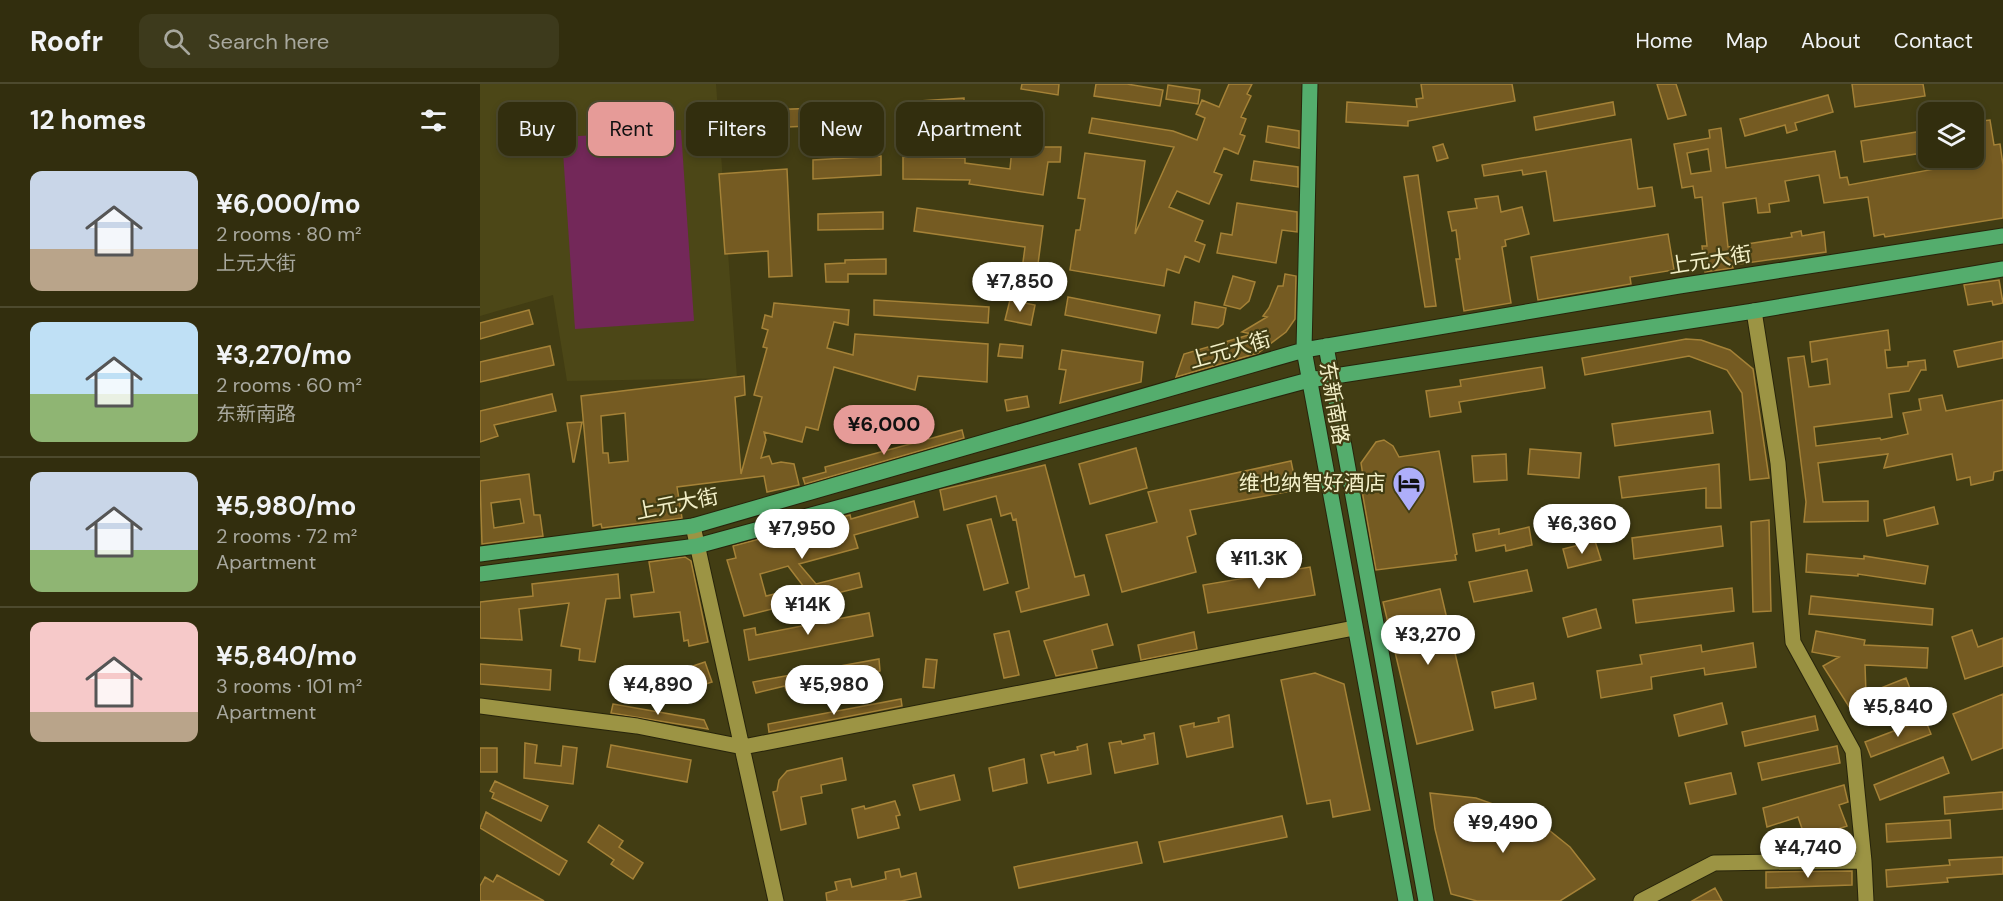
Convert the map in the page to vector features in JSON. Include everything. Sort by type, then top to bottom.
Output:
[{"type":"main road","name":"东新南路","points":[[1310,84],[1304,350],[1406,901]]},
{"type":"main road","name":"上元大街","points":[[480,554],[693,526],[1304,350],[1678,286],[2003,236]]},
{"type":"main road","name":"上元大街","points":[[480,574],[697,546],[1309,380],[1754,311],[2003,268]]},
{"type":"main road","name":"东新南路","points":[[1326,346],[1426,901]]},
{"type":"street","points":[[1754,311],[1778,463],[1793,642],[1853,751],[1866,901]]},
{"type":"street","points":[[693,526],[776,901]]},
{"type":"street","points":[[480,706],[637,726],[743,747],[1354,627]]},
{"type":"street","points":[[1641,901],[1714,863],[1864,861]]},
{"type":"shaded area","points":[[480,84],[716,84],[717,102],[686,102],[686,156],[721,156],[737,378],[567,381],[553,295],[480,316]]},
{"type":"shaded area","points":[[674,130],[681,130],[694,321],[575,329],[563,156],[576,156],[576,136],[588,135],[588,156],[674,156]]},
{"type":"building","points":[[1022,84],[1059,84],[1058,95],[1021,89]]},
{"type":"building","points":[[1096,84],[1127,84],[1163,90],[1160,106],[1094,96]]},
{"type":"building","points":[[1229,84],[1252,84],[1247,94],[1251,96],[1241,117],[1246,119],[1240,134],[1245,136],[1238,154],[1224,148],[1214,172],[1222,175],[1209,204],[1177,191],[1169,207],[1203,221],[1195,241],[1205,245],[1199,262],[1185,256],[1179,273],[1167,269],[1164,286],[1070,270],[1076,230],[1080,230],[1085,199],[1078,198],[1085,153],[1145,161],[1135,234],[1174,147],[1089,133],[1092,118],[1173,131],[1197,140],[1205,118],[1196,114],[1202,100],[1219,107]]},
{"type":"building","points":[[1421,84],[1512,84],[1515,101],[1408,121],[1408,126],[1346,122],[1347,102],[1417,107],[1416,99],[1423,98]]},
{"type":"building","points":[[1657,84],[1676,84],[1686,115],[1668,119]]},
{"type":"building","points":[[1852,84],[1923,84],[1925,96],[1855,107]]},
{"type":"building","points":[[1168,85],[1200,90],[1198,104],[1166,99]]},
{"type":"building","points":[[1828,95],[1833,112],[1795,123],[1797,130],[1787,133],[1785,125],[1745,136],[1740,119]]},
{"type":"building","points":[[964,98],[964,102],[904,102]]},
{"type":"building","points":[[1613,102],[1615,115],[1536,130],[1534,117]]},
{"type":"building","points":[[788,109],[800,109],[800,126],[788,127]]},
{"type":"building","points":[[1990,120],[1994,145],[2000,144],[2003,165],[2003,218],[1885,237],[1884,234],[1874,236],[1868,197],[1824,203],[1819,175],[1785,181],[1789,201],[1769,204],[1770,212],[1758,213],[1756,198],[1723,203],[1728,247],[1792,237],[1791,233],[1801,231],[1802,236],[1824,232],[1826,252],[1732,265],[1733,268],[1705,272],[1702,246],[1707,246],[1702,197],[1695,198],[1693,186],[1682,188],[1674,144],[1710,138],[1709,130],[1721,128],[1726,168],[1835,151],[1840,178],[1847,177],[1849,185],[1940,168],[1984,168],[1984,121]],"holes":[[[1708,149],[1711,171],[1691,174],[1687,153]]]},
{"type":"building","points":[[1268,126],[1299,131],[1299,148],[1266,142]]},
{"type":"building","points":[[1918,132],[1918,154],[1864,162],[1861,141]]},
{"type":"building","points":[[1631,139],[1638,189],[1652,187],[1655,206],[1554,221],[1546,171],[1523,175],[1522,170],[1484,176],[1482,165]]},
{"type":"building","points":[[1443,144],[1448,158],[1437,161],[1433,147]]},
{"type":"building","points":[[1043,147],[1061,147],[1060,162],[1048,162],[1043,195],[969,184],[970,180],[903,179],[903,157],[965,158],[965,163],[1010,169],[1011,156],[1043,156]]},
{"type":"building","points":[[881,156],[881,175],[813,179],[813,160]]},
{"type":"building","points":[[1254,161],[1298,167],[1298,187],[1251,180]]},
{"type":"building","points":[[787,169],[792,276],[769,277],[768,251],[725,254],[719,174]]},
{"type":"building","points":[[1418,175],[1436,306],[1425,307],[1404,177]]},
{"type":"building","points":[[1498,196],[1501,212],[1522,207],[1529,234],[1505,240],[1506,246],[1502,247],[1511,303],[1464,311],[1456,259],[1460,259],[1456,230],[1452,231],[1448,212],[1477,208],[1475,199]]},
{"type":"building","points":[[1237,203],[1297,212],[1297,232],[1282,230],[1276,263],[1217,253],[1221,233],[1232,235]]},
{"type":"building","points":[[917,208],[1043,226],[1036,279],[1021,277],[1025,247],[914,231]]},
{"type":"building","points":[[883,212],[883,229],[818,230],[818,214]]},
{"type":"building","points":[[1668,234],[1674,270],[1630,277],[1631,284],[1538,300],[1531,257]]},
{"type":"building","points":[[886,259],[886,274],[848,274],[848,282],[826,282],[825,264],[845,263],[845,260]]},
{"type":"building","points":[[1285,274],[1296,276],[1295,319],[1286,332],[1258,353],[1176,377],[1184,354],[1252,334],[1242,332],[1267,317],[1263,316],[1278,286],[1283,286]]},
{"type":"building","points":[[1233,276],[1255,282],[1249,301],[1240,309],[1224,305]]},
{"type":"building","points":[[1999,280],[2003,303],[1993,305],[1992,301],[1968,305],[1964,285]]},
{"type":"building","points":[[1068,297],[1160,315],[1156,333],[1065,315]]},
{"type":"building","points":[[874,300],[989,307],[988,323],[874,315]]},
{"type":"building","points":[[1010,300],[1035,305],[1031,325],[1005,320]]},
{"type":"building","points":[[1195,302],[1226,308],[1223,324],[1218,328],[1192,324]]},
{"type":"building","points":[[774,303],[849,310],[848,325],[834,322],[827,348],[853,355],[855,334],[988,344],[987,382],[918,376],[915,390],[834,367],[818,430],[806,427],[802,442],[764,432],[766,440],[761,458],[769,456],[772,464],[781,462],[794,464],[799,485],[767,492],[764,476],[677,487],[682,518],[602,528],[601,524],[593,526],[581,396],[744,376],[745,395],[735,397],[741,474],[762,397],[754,395],[767,348],[763,347],[768,330],[762,328],[765,315],[772,317]],"holes":[[[625,413],[628,461],[609,463],[608,453],[603,453],[601,416]]]},
{"type":"building","points":[[529,310],[533,324],[480,339],[480,323]]},
{"type":"building","points":[[1888,330],[1890,350],[1885,350],[1887,368],[1908,366],[1908,362],[1925,360],[1926,370],[1921,370],[1909,391],[1889,394],[1892,417],[1814,427],[1816,446],[1880,438],[1881,440],[1908,434],[1903,413],[1921,410],[1919,399],[1942,395],[1946,411],[2003,400],[2003,470],[1994,472],[1993,480],[1971,485],[1970,477],[1957,480],[1952,454],[1884,468],[1888,454],[1818,463],[1823,502],[1868,501],[1868,521],[1804,522],[1806,502],[1788,358],[1804,356],[1809,387],[1830,384],[1827,359],[1812,362],[1810,342]]},
{"type":"building","points":[[1686,339],[1701,340],[1730,350],[1753,369],[1769,478],[1750,480],[1742,393],[1727,370],[1689,356],[1585,375],[1582,358]]},
{"type":"building","points":[[2003,341],[2003,358],[1958,367],[1954,351]]},
{"type":"building","points":[[1000,344],[1023,346],[1022,358],[998,356]]},
{"type":"building","points":[[550,346],[554,365],[480,382],[480,362]]},
{"type":"building","points":[[1062,350],[1143,362],[1141,382],[1060,403],[1066,370],[1059,369]]},
{"type":"building","points":[[1542,367],[1545,388],[1459,402],[1461,412],[1430,417],[1426,391],[1461,386],[1460,380]]},
{"type":"building","points":[[552,394],[556,411],[494,425],[498,436],[480,442],[480,411]]},
{"type":"building","points":[[1027,396],[1029,407],[1007,411],[1005,400]]},
{"type":"building","points":[[1710,411],[1713,433],[1615,446],[1612,424]]},
{"type":"building","points":[[582,422],[574,462],[573,462],[567,423]]},
{"type":"building","points":[[962,430],[964,438],[805,484],[803,478],[826,472],[825,467]]},
{"type":"building","name":"维也纳智好酒店","points":[[1384,440],[1393,446],[1399,457],[1439,451],[1457,554],[1455,555],[1456,560],[1376,570],[1361,485],[1363,476],[1361,463],[1376,442]]},
{"type":"building","points":[[1136,448],[1147,488],[1090,504],[1079,464]]},
{"type":"building","points":[[1530,449],[1581,453],[1579,478],[1528,474]]},
{"type":"building","points":[[1506,454],[1507,480],[1474,482],[1472,456]]},
{"type":"building","points":[[1291,461],[1297,490],[1190,510],[1196,534],[1187,537],[1196,572],[1122,592],[1106,535],[1157,522],[1148,492]]},
{"type":"building","points":[[1719,464],[1721,508],[1706,508],[1706,488],[1622,498],[1619,477]]},
{"type":"building","points":[[1045,465],[1075,577],[1084,575],[1089,595],[1021,612],[1016,592],[1029,588],[1016,519],[1013,520],[1011,513],[1001,516],[996,496],[944,510],[940,490]]},
{"type":"building","points":[[529,474],[534,515],[540,515],[543,536],[482,544],[480,481]],"holes":[[[520,499],[524,523],[494,528],[491,503]]]},
{"type":"building","points":[[914,501],[918,517],[854,535],[858,548],[799,564],[816,584],[859,573],[862,587],[744,616],[727,560],[736,558],[733,546],[850,515],[851,519]],"holes":[[[788,566],[804,587],[766,596],[760,574]]]},
{"type":"building","points":[[1934,507],[1938,524],[1887,536],[1884,520]]},
{"type":"building","points":[[991,519],[1008,583],[984,590],[967,525]]},
{"type":"building","points":[[1769,520],[1771,611],[1753,612],[1751,522]]},
{"type":"building","points":[[1721,526],[1723,546],[1634,559],[1632,538]]},
{"type":"building","points":[[1529,527],[1532,545],[1506,551],[1505,545],[1476,551],[1473,534],[1499,529],[1499,534]]},
{"type":"building","points":[[1595,541],[1601,560],[1568,568],[1563,549]]},
{"type":"building","points":[[1807,554],[1864,559],[1864,556],[1928,566],[1925,584],[1858,574],[1858,576],[1806,572]]},
{"type":"building","points":[[685,557],[691,561],[708,642],[689,646],[688,640],[684,641],[680,612],[634,617],[631,595],[654,592],[649,562]]},
{"type":"building","points":[[1310,567],[1315,595],[1208,613],[1203,585]]},
{"type":"building","points":[[1527,570],[1532,591],[1474,602],[1469,582]]},
{"type":"building","points":[[618,574],[620,598],[606,599],[595,662],[579,660],[580,649],[561,646],[569,603],[519,609],[522,640],[480,638],[480,602],[533,596],[532,584]]},
{"type":"building","points":[[1732,588],[1734,611],[1636,623],[1633,600]]},
{"type":"building","points":[[1440,589],[1473,730],[1417,744],[1383,602]]},
{"type":"building","points":[[1811,596],[1933,609],[1932,625],[1809,614]]},
{"type":"building","points":[[1596,609],[1601,628],[1568,637],[1563,618]]},
{"type":"building","points":[[869,613],[873,636],[749,660],[744,630],[755,628],[756,635]]},
{"type":"building","points":[[1107,624],[1113,645],[1092,650],[1097,668],[1056,676],[1044,641]]},
{"type":"building","points":[[1972,630],[1978,647],[2003,638],[2003,666],[1965,679],[1952,637]]},
{"type":"building","points":[[1009,631],[1019,675],[1004,678],[994,634]]},
{"type":"building","points":[[1816,631],[1865,640],[1864,645],[1928,648],[1927,668],[1865,665],[1866,694],[1906,678],[1912,694],[1879,707],[1877,701],[1855,716],[1823,666],[1839,657],[1812,652]]},
{"type":"building","points":[[1194,632],[1197,649],[1141,660],[1138,645]]},
{"type":"building","points":[[1753,643],[1756,667],[1705,675],[1704,668],[1651,677],[1652,689],[1601,698],[1597,671],[1642,664],[1640,655],[1701,645],[1702,652]]},
{"type":"building","points":[[879,659],[880,671],[786,690],[785,686],[756,693],[753,682]]},
{"type":"building","points":[[926,659],[937,660],[934,688],[923,687]]},
{"type":"building","points":[[705,662],[712,682],[681,692],[675,672]]},
{"type":"building","points":[[480,664],[551,670],[550,690],[480,684]]},
{"type":"building","points":[[1315,673],[1344,684],[1370,810],[1333,817],[1330,800],[1307,804],[1281,680]]},
{"type":"building","points":[[1533,683],[1536,699],[1495,708],[1492,692]]},
{"type":"building","points":[[2003,694],[2003,748],[1972,760],[1953,714]]},
{"type":"building","points":[[901,699],[902,706],[769,732],[768,724]]},
{"type":"building","points":[[1722,703],[1727,724],[1679,736],[1674,715]]},
{"type":"building","points":[[613,704],[704,720],[708,729],[611,713]]},
{"type":"building","points":[[1229,715],[1233,747],[1187,757],[1180,726],[1194,723],[1194,727],[1219,722],[1218,718]]},
{"type":"building","points":[[1815,716],[1818,730],[1745,746],[1742,732]]},
{"type":"building","points":[[1925,719],[1931,734],[1871,757],[1865,742]]},
{"type":"building","points":[[1154,733],[1158,764],[1115,773],[1109,743],[1121,741],[1122,744],[1145,739],[1144,735]]},
{"type":"building","points":[[525,743],[537,745],[535,763],[561,766],[563,746],[577,748],[573,784],[524,778]]},
{"type":"building","points":[[1087,744],[1091,774],[1048,783],[1041,755],[1054,752],[1055,755],[1078,750],[1077,747]]},
{"type":"building","points":[[611,745],[691,760],[687,782],[607,767]]},
{"type":"building","points":[[1837,746],[1840,763],[1762,780],[1758,763]]},
{"type":"building","points":[[480,748],[497,748],[497,772],[480,772]]},
{"type":"building","points":[[1943,757],[1949,773],[1880,800],[1874,785]]},
{"type":"building","points":[[842,758],[846,780],[821,785],[822,793],[801,797],[806,824],[781,830],[773,792],[777,791],[779,780],[787,771]]},
{"type":"building","points":[[1024,759],[1027,783],[993,791],[989,768]]},
{"type":"building","points":[[1731,773],[1736,794],[1690,804],[1685,783]]},
{"type":"building","points":[[954,775],[960,800],[920,810],[913,785]]},
{"type":"building","points":[[495,781],[548,806],[541,821],[492,798],[494,793],[490,791]]},
{"type":"building","points":[[1844,785],[1848,802],[1839,805],[1847,826],[1806,840],[1798,817],[1767,827],[1763,808]]},
{"type":"building","points":[[2003,792],[2003,809],[1945,814],[1944,797]]},
{"type":"building","points":[[1430,793],[1476,798],[1535,819],[1570,847],[1595,879],[1560,901],[1477,901],[1451,894],[1435,829]]},
{"type":"building","points":[[895,801],[900,815],[896,816],[899,828],[858,838],[852,809],[864,806],[865,809]]},
{"type":"building","points":[[486,812],[567,861],[559,875],[480,828]]},
{"type":"building","points":[[1282,816],[1287,837],[1164,862],[1159,842]]},
{"type":"building","points":[[1950,820],[1951,838],[1887,842],[1886,824]]},
{"type":"building","points":[[599,825],[623,841],[619,847],[643,863],[633,879],[611,864],[614,860],[588,842]]},
{"type":"building","points":[[1137,842],[1142,863],[1019,888],[1014,867]]},
{"type":"building","points":[[2003,857],[2003,874],[1947,878],[1948,882],[1887,887],[1886,870],[1950,865],[1949,860]]},
{"type":"building","points":[[899,869],[901,877],[916,873],[921,897],[901,901],[827,901],[826,893],[837,890],[835,882],[850,879],[852,887],[886,879],[885,872]]},
{"type":"building","points":[[1852,871],[1852,885],[1766,888],[1766,872]]},
{"type":"building","points":[[497,875],[544,901],[480,901],[480,886],[485,877],[493,882]]},
{"type":"building","points":[[1715,888],[1722,901],[1692,901]]},
{"type":"place","name":"维也纳智好酒店","points":[[1409,512]]}]
